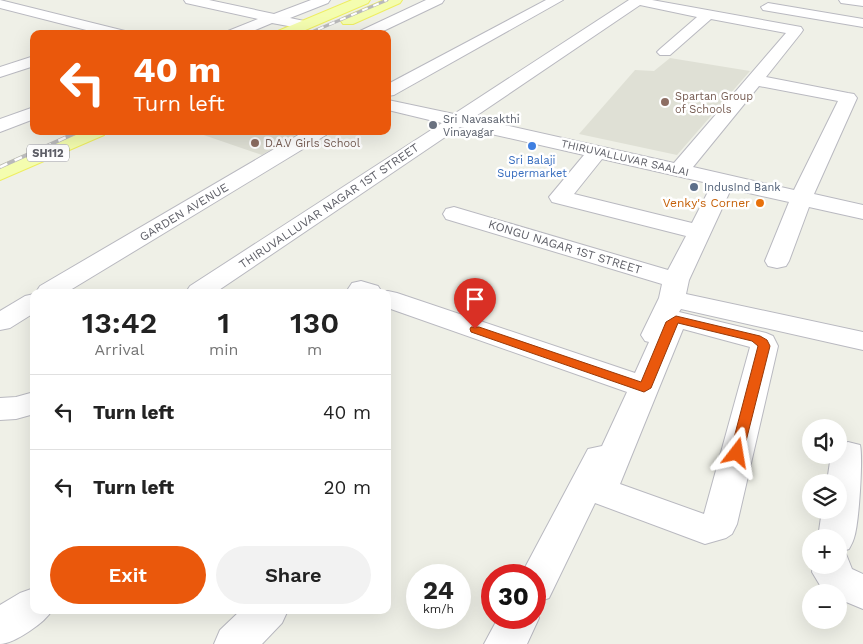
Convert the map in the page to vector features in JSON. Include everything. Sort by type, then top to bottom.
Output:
[{"type":"main road","points":[[293,30],[363,0]]},
{"type":"main road","points":[[327,30],[395,0]]},
{"type":"main road","name":"SH112","points":[[0,174],[88,135]]},
{"type":"street","points":[[244,30],[323,0]]},
{"type":"street","points":[[373,30],[437,0]]},
{"type":"street","points":[[391,89],[556,0]]},
{"type":"street","points":[[638,0],[664,7],[796,30],[680,171]]},
{"type":"street","name":"THIRUVALLUVAR NAGAR 1ST STREET","points":[[204,289],[638,0]]},
{"type":"street","points":[[828,17],[838,0]]},
{"type":"street","points":[[846,0],[863,2]]},
{"type":"street","points":[[198,1],[304,25]]},
{"type":"street","points":[[0,4],[103,30]]},
{"type":"street","points":[[764,4],[863,23]]},
{"type":"street","points":[[665,52],[708,15]]},
{"type":"street","points":[[0,61],[26,63]]},
{"type":"street","points":[[0,72],[26,63]]},
{"type":"street","points":[[754,80],[848,98],[801,199],[777,261]]},
{"type":"street","name":"THIRUVALLUVAR SAALAI","points":[[391,106],[863,212]]},
{"type":"street","points":[[0,126],[30,114]]},
{"type":"street","name":"GARDEN AVENUE","points":[[54,289],[312,135]]},
{"type":"street","points":[[597,152],[560,197],[700,232]]},
{"type":"street","points":[[724,182],[674,289],[602,485],[606,493],[705,529],[713,528],[719,524],[764,346],[763,342],[729,322]]},
{"type":"street","name":"KONGU NAGAR 1ST STREET","points":[[454,214],[674,289],[729,322]]},
{"type":"street","points":[[391,300],[639,386]]},
{"type":"street","points":[[0,322],[30,304]]},
{"type":"street","points":[[546,565],[672,322],[683,320],[729,322],[863,341]]},
{"type":"street","points":[[0,409],[30,404]]},
{"type":"street","points":[[837,529],[848,454]]},
{"type":"street","points":[[836,574],[838,581],[863,592]]},
{"type":"street","points":[[0,626],[30,607]]},
{"type":"street","points":[[235,644],[264,614]]},
{"type":"street","points":[[505,644],[512,629]]},
{"type":"shaded area","name":"Spartan Group of Schools","points":[[670,58],[750,71],[677,155],[579,134],[635,70],[654,71]]},
{"type":"shaded area","name":"D.A.V Girls School","points":[[204,135],[295,135],[262,155]]},
{"type":"railway","points":[[316,30],[387,0]]},
{"type":"railway","points":[[0,167],[71,135]]},
{"type":"place","name":"Spartan Group of Schools","points":[[665,102]]},
{"type":"place","name":"Sri Navasakthi Vinayagar","points":[[433,125]]},
{"type":"place","name":"D.A.V Girls School","points":[[255,143]]},
{"type":"place","name":"Sri Balaji Supermarket","points":[[532,146]]},
{"type":"place","name":"IndusInd Bank","points":[[694,187]]},
{"type":"place","name":"Venky's Corner","points":[[760,203]]},
{"type":"route","points":[[475,329],[644,388],[672,322],[676,320],[683,320],[763,342],[764,346],[737,453]]}]
